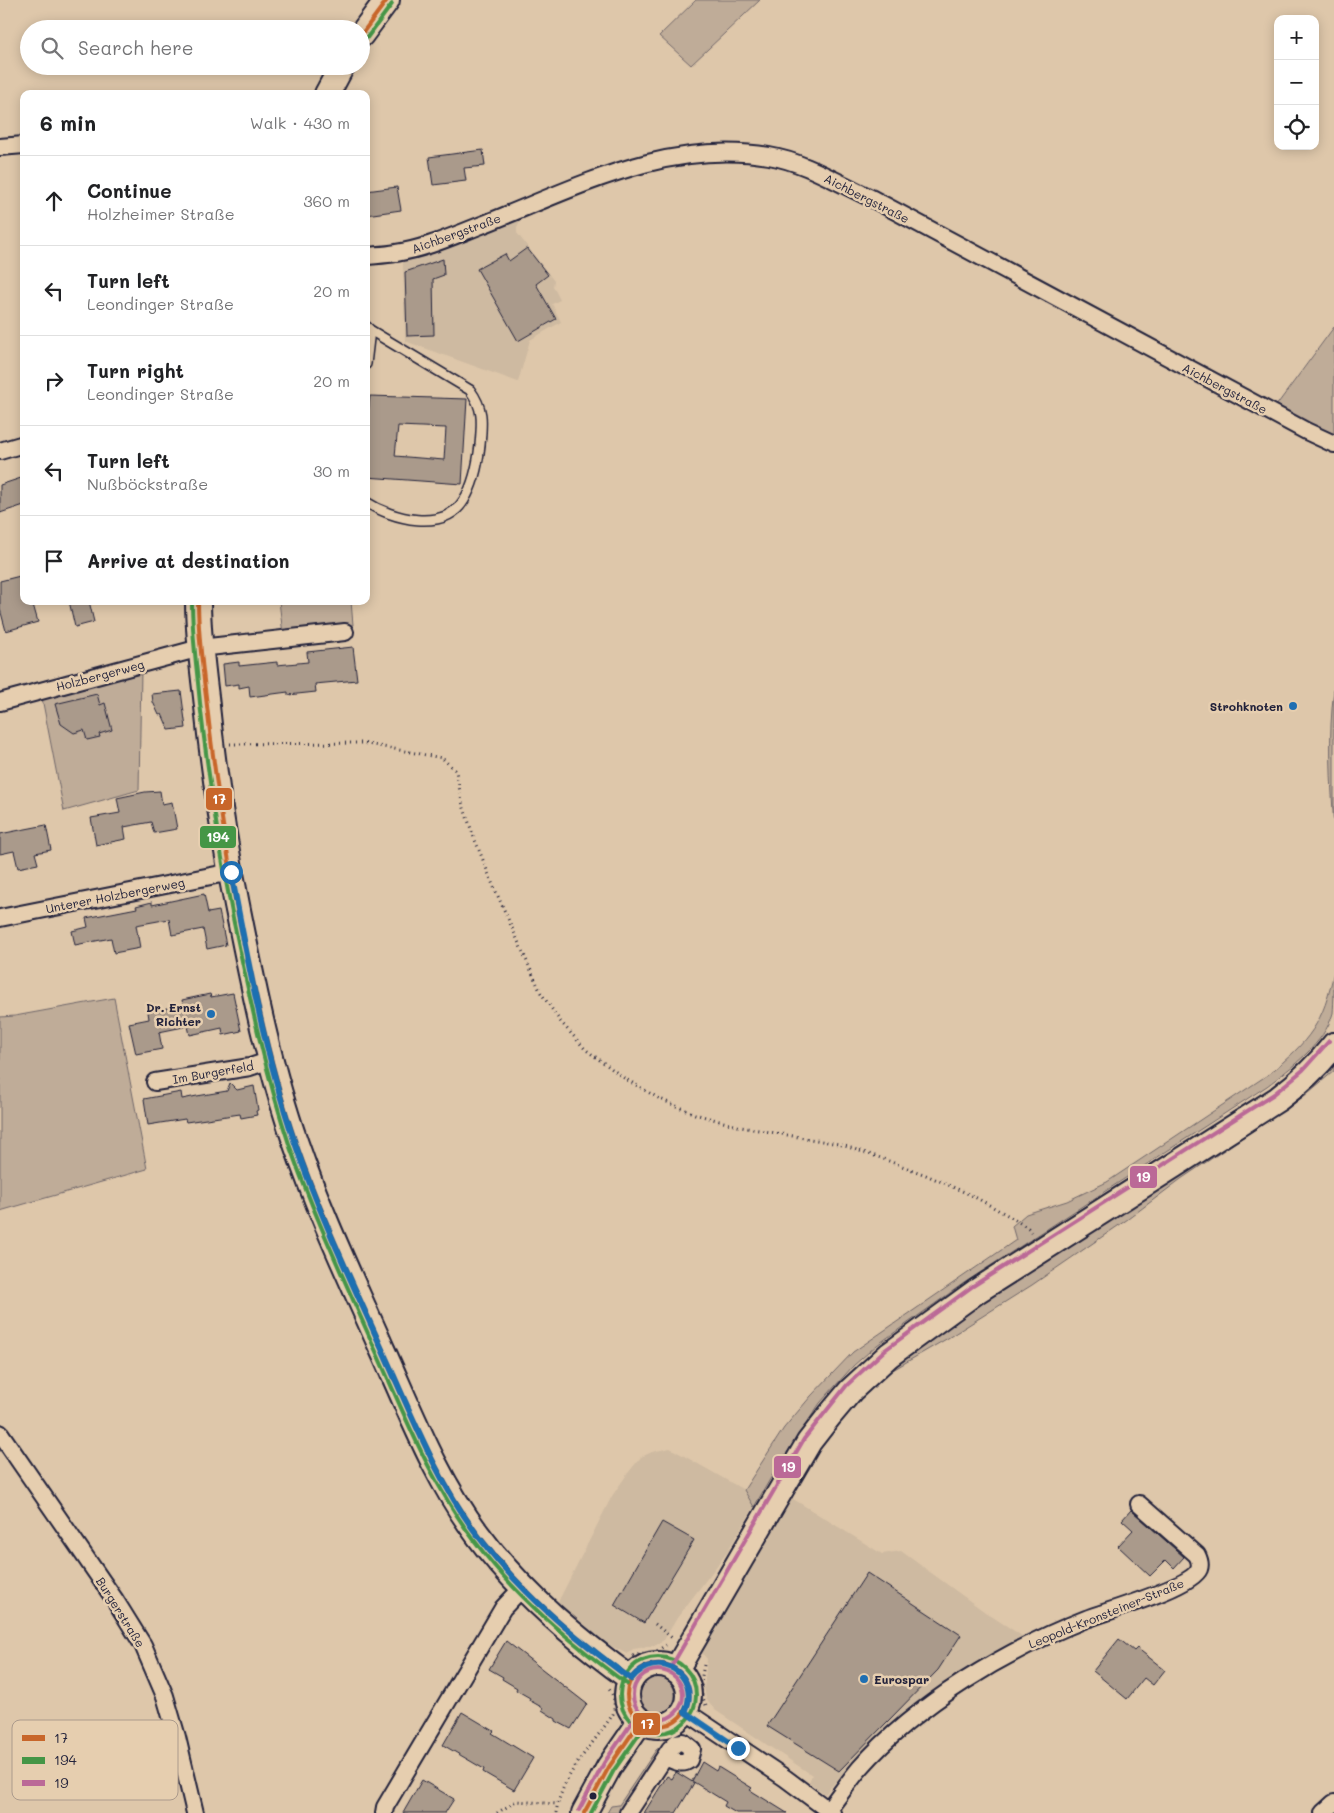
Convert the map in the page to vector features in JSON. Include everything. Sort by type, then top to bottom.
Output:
[{"type":"street","points":[[370,23],[387,0]]},
{"type":"street","points":[[330,90],[338,75]]},
{"type":"street","points":[[0,147],[20,145]]},
{"type":"street","name":"Aichbergstraße","points":[[370,256],[397,253],[425,246],[618,171],[647,162],[673,156],[732,151],[771,156],[809,169],[870,198],[1306,432],[1334,444]]},
{"type":"street","points":[[0,451],[20,445]]},
{"type":"street","points":[[198,605],[200,648],[216,786],[248,961],[272,1060],[295,1142],[326,1225],[435,1465],[457,1506],[479,1537],[506,1570],[562,1626],[626,1675],[627,1701],[634,1716],[640,1722],[647,1725],[666,1726],[674,1722],[685,1712],[689,1691],[687,1683],[676,1670],[668,1666],[650,1665],[626,1675]]},
{"type":"street","name":"Holzbergerweg","points":[[0,702],[200,648],[345,632]]},
{"type":"street","name":"Unterer Holzbergerweg","points":[[0,918],[231,872]]},
{"type":"street","points":[[676,1670],[680,1644],[810,1442],[851,1390],[889,1355],[977,1291],[1278,1099],[1303,1080],[1334,1046]]},
{"type":"street","name":"Im Burgerfeld","points":[[154,1082],[250,1067],[272,1060]]},
{"type":"street","name":"Burgerstraße","points":[[0,1433],[110,1592],[143,1645],[165,1696],[172,1720]]},
{"type":"street","name":"Leopold-Kronsteiner-Straße","points":[[830,1812],[861,1768],[898,1731],[940,1698],[976,1674],[1015,1651],[1064,1628],[1166,1590],[1196,1575],[1200,1568],[1200,1560],[1197,1555],[1140,1504]]},
{"type":"street","points":[[384,1813],[385,1807],[503,1608],[523,1587]]},
{"type":"street","points":[[685,1712],[785,1778],[830,1812]]},
{"type":"street","points":[[584,1813],[609,1767],[640,1722]]},
{"type":"street","name":"Burgerstraße","points":[[178,1741],[195,1813]]},
{"type":"street","points":[[628,1813],[665,1756]]},
{"type":"street","points":[[1323,1813],[1334,1803]]},
{"type":"lane","points":[[370,329],[470,390],[482,411],[479,451],[470,488],[464,502],[453,512],[443,517],[417,520],[387,513],[370,504]]},
{"type":"path","points":[[211,746],[236,743],[362,743],[442,758],[456,771],[462,802],[473,835],[493,885],[541,992],[560,1021],[585,1049],[624,1078],[660,1099],[695,1114],[741,1126],[839,1144],[926,1175],[973,1196],[1009,1216],[1028,1228],[1045,1247]]},
{"type":"path","points":[[655,1624],[704,1660],[701,1686],[702,1697],[705,1705],[712,1712]]},
{"type":"path","points":[[556,1813],[557,1804],[569,1775],[613,1714],[614,1697],[607,1687],[626,1675],[633,1655],[655,1651],[668,1644],[671,1640],[680,1644]]},
{"type":"path","points":[[497,1813],[516,1801],[557,1804]]},
{"type":"shaded area","points":[[696,0],[760,0],[691,65],[659,36]]},
{"type":"shaded area","points":[[518,218],[520,221],[517,233],[554,281],[553,286],[560,300],[552,304],[561,322],[530,340],[518,382],[405,341],[403,262]]},
{"type":"shaded area","points":[[1334,327],[1334,436],[1276,406]]},
{"type":"shaded area","points":[[279,605],[351,605],[353,625],[283,634]]},
{"type":"shaded area","points":[[141,670],[139,790],[64,811],[42,698]]},
{"type":"shaded area","points":[[1334,689],[1334,828],[1331,741]]},
{"type":"shaded area","points":[[1334,971],[1333,1013],[1323,1035],[1306,1054],[1267,1086],[964,1283],[877,1345],[853,1366],[820,1403],[773,1474],[754,1507],[744,1490],[784,1428],[811,1396],[853,1352],[1016,1240],[1012,1226],[1026,1214],[1067,1201],[1107,1182],[1269,1074],[1305,1041],[1313,1030],[1325,1004]]},
{"type":"shaded area","points":[[114,998],[147,1169],[0,1211],[0,1017]]},
{"type":"shaded area","points":[[1334,1061],[1334,1071],[1303,1097],[1181,1179],[1128,1219],[1032,1285],[948,1338],[891,1371],[862,1393],[913,1348]]},
{"type":"shaded area","points":[[670,1448],[744,1490],[754,1507],[725,1555],[677,1618],[664,1640],[653,1646],[633,1649],[627,1654],[584,1632],[587,1627],[558,1602],[612,1496],[628,1473],[641,1457],[652,1452]]},
{"type":"shaded area","points":[[790,1497],[882,1554],[901,1551],[985,1612],[1022,1636],[931,1691],[852,1762],[825,1794],[809,1782],[812,1775],[715,1710],[706,1698],[704,1688],[707,1659],[702,1653]]},
{"type":"shaded area","points":[[657,1677],[664,1678],[670,1682],[674,1688],[674,1702],[670,1708],[664,1712],[657,1713],[650,1712],[644,1708],[640,1702],[639,1695],[640,1688],[644,1682],[650,1678]]},
{"type":"shaded area","points":[[668,1741],[619,1813],[607,1813],[611,1806],[619,1805],[656,1750]]},
{"type":"building","points":[[483,150],[485,166],[464,168],[466,181],[433,185],[429,157]]},
{"type":"building","points":[[397,187],[401,210],[370,214],[370,190]]},
{"type":"building","points":[[527,248],[548,275],[536,284],[556,319],[518,341],[477,269],[505,254],[509,261]]},
{"type":"building","points":[[443,259],[444,275],[433,279],[434,335],[407,336],[405,272]]},
{"type":"building","points":[[370,396],[467,399],[462,484],[370,477]],"holes":[[[398,426],[446,428],[444,460],[395,456]]]},
{"type":"building","points":[[20,478],[20,506],[0,513],[0,485]]},
{"type":"building","points":[[20,576],[20,605],[33,605],[38,622],[6,631],[0,609],[0,581]]},
{"type":"building","points":[[70,605],[90,605],[94,622],[75,627]]},
{"type":"building","points":[[353,647],[357,680],[315,684],[316,692],[288,695],[288,692],[250,697],[249,686],[239,688],[239,684],[225,686],[223,664],[239,662],[239,666],[277,662],[277,665],[308,662],[307,652]]},
{"type":"building","points":[[181,691],[186,728],[169,730],[162,714],[159,715],[153,702],[152,694]]},
{"type":"building","points":[[97,694],[100,705],[105,703],[112,730],[99,734],[100,737],[87,740],[84,730],[74,733],[61,724],[55,704]]},
{"type":"building","points":[[160,791],[162,804],[172,802],[177,829],[154,833],[151,822],[124,827],[126,839],[96,845],[91,818],[120,813],[117,798]]},
{"type":"building","points":[[46,825],[51,850],[35,853],[38,864],[18,868],[14,851],[0,854],[0,834]]},
{"type":"building","points":[[204,894],[208,913],[219,911],[226,945],[207,949],[203,929],[172,935],[169,919],[136,925],[140,948],[114,953],[111,938],[75,945],[72,931],[88,927],[86,918],[137,908],[136,906],[152,902],[152,905]]},
{"type":"building","points":[[233,993],[241,1031],[223,1035],[222,1028],[190,1035],[188,1026],[159,1032],[162,1049],[136,1054],[129,1023],[149,1019],[148,1012],[183,1005],[182,1000],[210,994],[211,997]]},
{"type":"building","points":[[230,1083],[237,1090],[254,1086],[258,1110],[256,1111],[257,1115],[241,1118],[240,1114],[186,1122],[185,1119],[148,1125],[144,1099],[181,1092],[182,1099],[227,1091]]},
{"type":"building","points":[[1131,1510],[1184,1557],[1174,1568],[1166,1560],[1150,1576],[1118,1546],[1133,1530],[1122,1520]]},
{"type":"building","points":[[662,1522],[694,1540],[644,1623],[614,1605]]},
{"type":"building","name":"Eurospar","points":[[867,1573],[961,1635],[938,1670],[839,1771],[767,1726]]},
{"type":"building","points":[[1119,1639],[1134,1651],[1137,1648],[1165,1670],[1153,1685],[1144,1678],[1127,1699],[1093,1671]]},
{"type":"building","points":[[506,1641],[587,1704],[571,1729],[556,1721],[556,1719],[542,1710],[543,1708],[516,1690],[517,1688],[502,1679],[503,1677],[489,1669]]},
{"type":"building","points":[[462,1712],[533,1758],[514,1790],[483,1772],[484,1769],[443,1745]]},
{"type":"building","points":[[702,1762],[716,1771],[718,1767],[787,1813],[736,1813],[724,1806],[726,1802],[692,1781]]},
{"type":"building","points":[[676,1772],[694,1783],[676,1813],[644,1813],[667,1776],[672,1779]]},
{"type":"building","points":[[422,1780],[454,1799],[445,1813],[403,1813]]},
{"type":"transit line","name":"17","points":[[370,23],[387,0]]},
{"type":"transit line","name":"194","points":[[370,34],[392,4]]},
{"type":"transit line","name":"194","points":[[192,605],[195,652],[207,757],[233,918],[265,1062],[290,1147],[309,1198],[407,1422],[431,1471],[458,1518],[490,1561],[526,1600],[585,1652],[627,1684]]},
{"type":"transit line","name":"17","points":[[198,605],[200,649],[213,752],[239,917],[271,1060],[296,1144],[315,1195],[412,1418],[436,1466],[463,1513],[495,1556],[530,1595],[589,1647],[631,1679]]},
{"type":"transit line","name":"19","points":[[671,1667],[804,1439],[847,1385],[885,1350],[973,1286],[1274,1094],[1303,1070],[1329,1041]]},
{"type":"transit line","name":"194","points":[[658,1657],[672,1660],[685,1668],[693,1681],[696,1695],[693,1709],[685,1722],[672,1730],[658,1733],[644,1730],[631,1722],[623,1709],[620,1695],[623,1681],[631,1668],[644,1660],[658,1657]]},
{"type":"transit line","name":"17","points":[[652,1664],[664,1664],[680,1673],[687,1683],[689,1695],[687,1707],[680,1717],[664,1726],[652,1726],[641,1721],[632,1712],[627,1701],[627,1689],[632,1678],[641,1669],[652,1664]]},
{"type":"transit line","name":"19","points":[[653,1670],[663,1670],[676,1677],[683,1690],[683,1695],[683,1700],[676,1713],[663,1720],[653,1720],[644,1716],[637,1709],[633,1700],[633,1690],[637,1681],[644,1674],[653,1670]]},
{"type":"transit line","name":"19","points":[[579,1810],[604,1763],[635,1718]]},
{"type":"transit line","name":"17","points":[[584,1813],[609,1767],[640,1722]]},
{"type":"transit line","name":"194","points":[[591,1813],[614,1770],[645,1726]]},
{"type":"place","name":"Strohknoten","points":[[1293,706]]},
{"type":"place","name":"Dr. Ernst Richter","points":[[211,1014]]},
{"type":"place","name":"Eurospar","points":[[864,1679]]},
{"type":"route","points":[[231,872],[259,1010],[295,1142],[326,1225],[419,1431],[457,1506],[506,1570],[562,1626],[631,1679],[642,1668],[650,1665],[660,1664],[676,1670],[687,1683],[689,1691],[688,1705],[685,1712],[738,1748]]}]
